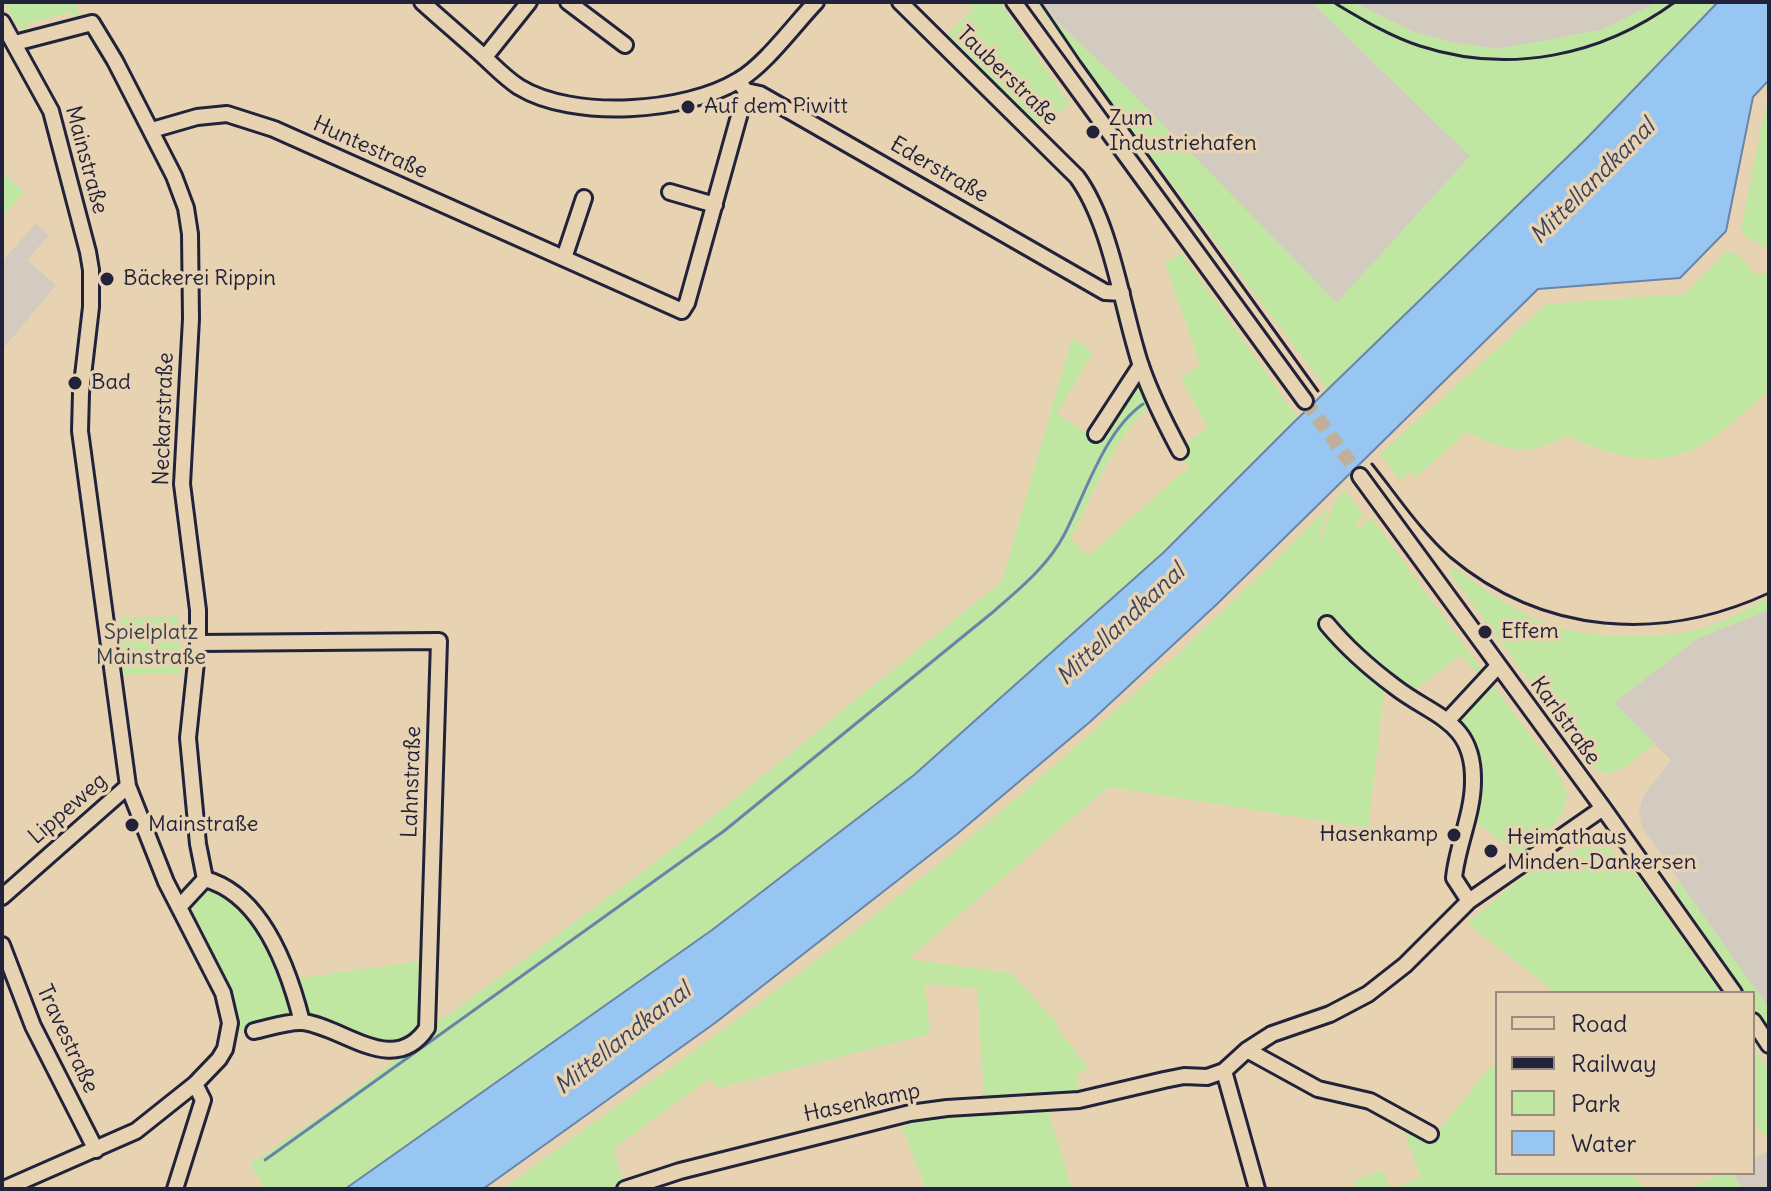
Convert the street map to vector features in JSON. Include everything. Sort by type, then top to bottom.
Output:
[{"type":"street","points":[[422,2],[502,75],[545,99],[572,105],[636,107],[696,98],[742,86]]},
{"type":"street","points":[[485,57],[529,2]]},
{"type":"street","points":[[568,2],[625,45]]},
{"type":"street","points":[[670,192],[715,205],[742,86],[752,71],[816,2]]},
{"type":"street","name":"Tauberstraße","points":[[900,2],[1077,177],[1093,204],[1141,365],[1180,451]]},
{"type":"street","points":[[1014,2],[1305,401]]},
{"type":"street","name":"Mainstraße","points":[[2,22],[51,111],[64,152],[91,270],[91,307],[80,431],[128,786],[166,882],[223,993],[230,1023],[225,1049],[219,1059],[195,1084],[136,1131],[4,1189]]},
{"type":"street","name":"Neckarstraße","points":[[15,43],[92,23],[152,130],[186,208],[190,234],[191,319],[182,484],[198,610],[198,643],[188,738],[198,844],[205,879]]},
{"type":"street","name":"Ederstraße","points":[[742,86],[1105,292],[1122,293]]},
{"type":"street","name":"Huntestraße","points":[[152,130],[197,117],[227,114],[274,129],[682,311],[715,205]]},
{"type":"street","points":[[564,258],[584,198]]},
{"type":"street","points":[[1096,434],[1141,365]]},
{"type":"street","name":"Karlstraße","points":[[1360,476],[1733,991]]},
{"type":"street","points":[[1327,624],[1397,688],[1448,720],[1467,746],[1473,782],[1454,878],[1458,889],[1469,901]]},
{"type":"street","name":"Lahnstraße","points":[[198,643],[439,641],[427,1028],[414,1044],[391,1051],[302,1022]]},
{"type":"street","points":[[1448,720],[1498,666]]},
{"type":"street","name":"Lippeweg","points":[[2,897],[128,786]]},
{"type":"street","points":[[1257,1189],[1224,1071],[1247,1050],[1272,1034],[1330,1014],[1368,994],[1405,965],[1469,901],[1603,808]]},
{"type":"street","points":[[180,906],[205,879],[231,892],[260,922],[292,980],[302,1022],[254,1031]]},
{"type":"street","name":"Travestraße","points":[[2,945],[33,1026],[96,1150]]},
{"type":"street","points":[[1755,1024],[1769,1045]]},
{"type":"street","points":[[1247,1050],[1318,1089],[1370,1101],[1430,1134]]},
{"type":"street","name":"Hasenkamp","points":[[625,1189],[680,1171],[910,1113],[1079,1100],[1174,1078],[1207,1077],[1224,1071]]},
{"type":"street","points":[[175,1189],[203,1100],[195,1084]]},
{"type":"shaded area","points":[[1036,2],[1311,2],[1470,156],[1337,303],[1127,88]]},
{"type":"shaded area","points":[[1353,2],[1658,2],[1601,30],[1498,49],[1455,43],[1414,32]]},
{"type":"shaded area","points":[[36,223],[49,235],[27,260],[56,285],[2,350],[2,262]]},
{"type":"shaded area","points":[[1769,610],[1769,1010],[1642,827],[1639,812],[1644,795],[1671,760],[1613,704],[1698,638]]},
{"type":"shaded area","points":[[1769,1151],[1769,1189],[1744,1189],[1733,1175],[1755,1175],[1755,1158]]},
{"type":"green space","points":[[4,2],[75,2],[79,16],[75,19],[72,12],[26,24],[27,31],[16,24]]},
{"type":"green space","points":[[967,2],[1000,2],[1070,105],[1035,126],[946,36],[973,9]]},
{"type":"green space","points":[[1035,2],[1127,88],[1337,303],[1470,156],[1311,2],[1353,2],[1414,32],[1455,43],[1498,49],[1601,30],[1658,2],[1718,2],[1586,139],[1328,391]]},
{"type":"green space","points":[[1769,99],[1769,250],[1746,237],[1741,230]]},
{"type":"green space","points":[[2,172],[24,192],[2,217]]},
{"type":"green space","points":[[1726,252],[1737,254],[1760,275],[1769,272],[1769,389],[1721,432],[1699,446],[1678,455],[1654,459],[1629,457],[1568,436],[1539,447],[1517,449],[1506,448],[1467,432],[1416,477],[1411,471],[1400,481],[1380,454],[1547,304],[1685,294]]},
{"type":"green space","points":[[1181,253],[1298,418],[1164,552],[914,775],[712,930],[345,1189],[265,1189],[250,1164],[353,1093],[394,1061],[430,1026],[668,853],[1002,581],[1072,338],[1093,352],[1057,414],[1095,438],[1137,375],[1149,407],[1114,452],[1071,539],[1088,556],[1189,467],[1176,449],[1208,428],[1181,379],[1200,364],[1165,263]]},
{"type":"green space","points":[[1344,489],[1364,516],[1355,525],[1359,529],[1371,517],[1486,676],[1483,679],[1461,655],[1405,697],[1385,684],[1368,828],[1109,787],[908,959],[1011,973],[1058,1024],[1056,1027],[1088,1068],[1077,1075],[1079,1094],[984,1100],[977,988],[925,984],[930,1034],[718,1088],[710,1078],[613,1149],[625,1185],[614,1189],[503,1189],[819,959],[974,834],[1130,698],[1329,507],[1317,543],[1336,499]]},
{"type":"green space","points":[[1453,567],[1523,613],[1563,629],[1581,632],[1621,636],[1679,633],[1714,624],[1769,598],[1769,610],[1698,638],[1614,703],[1655,744],[1609,775],[1594,768],[1449,572]]},
{"type":"green space","name":"Spielplatz Mainstraße","points":[[178,616],[181,673],[123,675],[121,618]]},
{"type":"green space","points":[[1490,681],[1557,771],[1567,792],[1565,807],[1554,825],[1520,856],[1471,818],[1476,785],[1454,721]]},
{"type":"green space","points":[[1589,844],[1608,847],[1627,862],[1720,991],[1553,991],[1467,923],[1531,870]]},
{"type":"green space","points":[[1678,880],[1766,1004],[1769,1031],[1755,1010],[1755,991],[1742,991],[1675,890]]},
{"type":"green space","points":[[209,886],[228,896],[256,924],[276,960],[298,1019],[237,1032],[235,1004],[192,915],[197,898]]},
{"type":"green space","points":[[426,960],[424,1026],[419,1033],[386,1047],[305,1021],[294,979]]},
{"type":"green space","points":[[1755,1048],[1769,1072],[1769,1140],[1755,1122]]},
{"type":"green space","points":[[1492,1065],[1495,1067],[1495,1175],[1630,1175],[1648,1189],[1391,1189],[1421,1178],[1401,1117],[1435,1135]]},
{"type":"green space","points":[[1047,1108],[1072,1189],[926,1189],[900,1123],[927,1116]]},
{"type":"green space","points":[[1383,1170],[1391,1189],[1356,1189],[1353,1181]]},
{"type":"green space","points":[[1719,1175],[1733,1175],[1744,1189],[1689,1189]]},
{"type":"water","name":"Mittellandkanal","points":[[1718,2],[1769,2],[1769,80],[1753,97],[1726,231],[1680,278],[1538,289],[1216,605],[1091,721],[957,834],[715,1023],[483,1189],[345,1189],[712,930],[914,775],[1164,552],[1586,139]]},
{"type":"waterway","points":[[265,1160],[724,831],[993,612],[1050,557],[1064,535],[1106,447],[1129,416],[1143,404]]},
{"type":"tunnel","points":[[1305,401],[1360,476]]},
{"type":"railway","points":[[1040,2],[1318,391]]},
{"type":"railway","points":[[1333,2],[1408,42],[1453,55],[1487,59],[1553,55],[1585,47],[1616,36],[1675,2]]},
{"type":"railway","points":[[1372,464],[1419,524],[1450,557],[1486,583],[1524,603],[1563,616],[1604,623],[1645,624],[1687,619],[1728,609],[1769,593]]},
{"type":"place","name":"Auf dem Piwitt","points":[[688,107]]},
{"type":"place","name":"Zum Industriehafen","points":[[1093,132]]},
{"type":"place","name":"Bäckerei Rippin","points":[[107,279]]},
{"type":"place","name":"Bad","points":[[75,383]]},
{"type":"place","name":"Effem","points":[[1485,632]]},
{"type":"place","name":"Mainstraße","points":[[132,825]]},
{"type":"place","name":"Hasenkamp","points":[[1454,835]]},
{"type":"place","name":"Heimathaus Minden-Dankersen","points":[[1491,851]]}]
